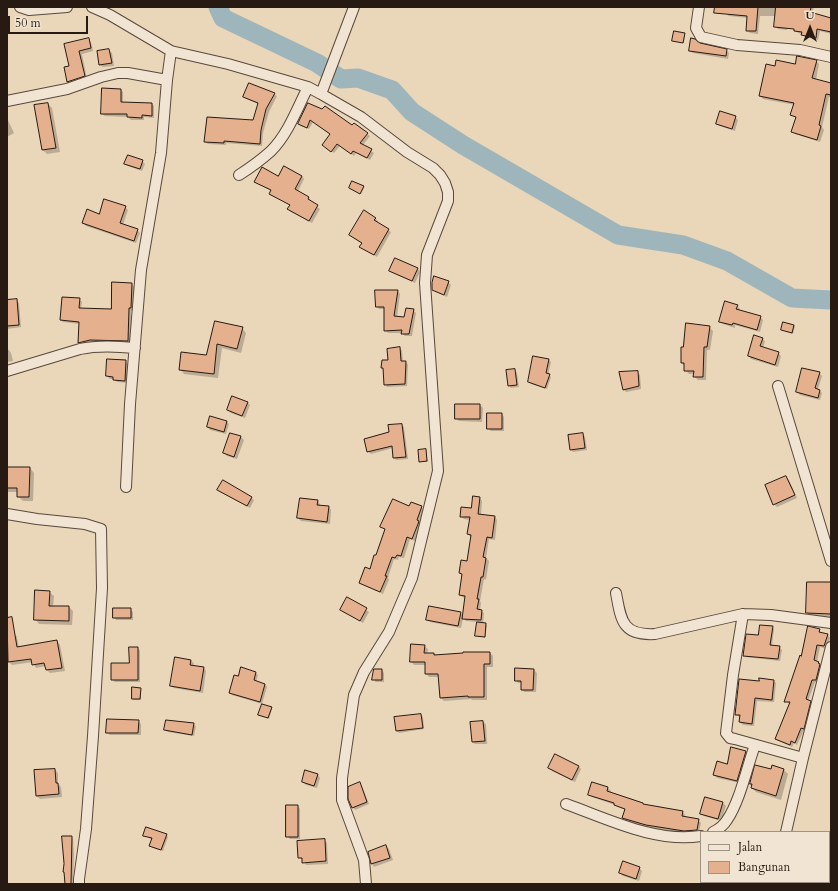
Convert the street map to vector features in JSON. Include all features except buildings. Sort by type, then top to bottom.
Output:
[{"type":"street","points":[[20,7],[30,10],[67,7]]},
{"type":"street","points":[[92,7],[110,15],[171,51],[228,64],[308,87],[361,117],[407,152],[432,168],[446,183],[448,201],[427,255],[425,283],[438,471],[412,578],[389,632],[364,672],[354,695],[342,778],[342,800],[364,860],[366,884]]},
{"type":"street","points":[[321,94],[354,7]]},
{"type":"street","points":[[699,7],[696,28],[701,37],[737,45],[800,50],[831,57]]},
{"type":"street","points":[[126,487],[128,440],[141,270],[161,153],[171,51]]},
{"type":"street","points":[[7,101],[67,89],[101,77],[118,73],[128,73],[167,80]]},
{"type":"street","points":[[239,175],[263,158],[280,140],[289,127],[308,87]]},
{"type":"street","points":[[7,371],[91,347],[106,346],[135,348]]},
{"type":"street","points":[[778,386],[831,561]]},
{"type":"street","points":[[7,514],[38,520],[85,524],[101,529],[102,588],[93,736],[86,829],[79,884]]},
{"type":"street","points":[[616,593],[619,613],[624,625],[628,629],[643,635],[655,634],[743,614],[771,615],[831,623]]},
{"type":"street","points":[[743,614],[725,730],[727,736],[803,758]]},
{"type":"street","points":[[786,831],[831,647]]},
{"type":"street","points":[[715,831],[727,821],[732,811],[755,745]]},
{"type":"street","points":[[566,804],[626,826],[661,836],[682,838],[700,836]]},
{"type":"waterway","points":[[218,7],[223,18],[317,63],[341,79],[358,78],[392,90],[412,112],[463,145],[618,235],[683,245],[727,261],[792,298],[831,300]]}]
